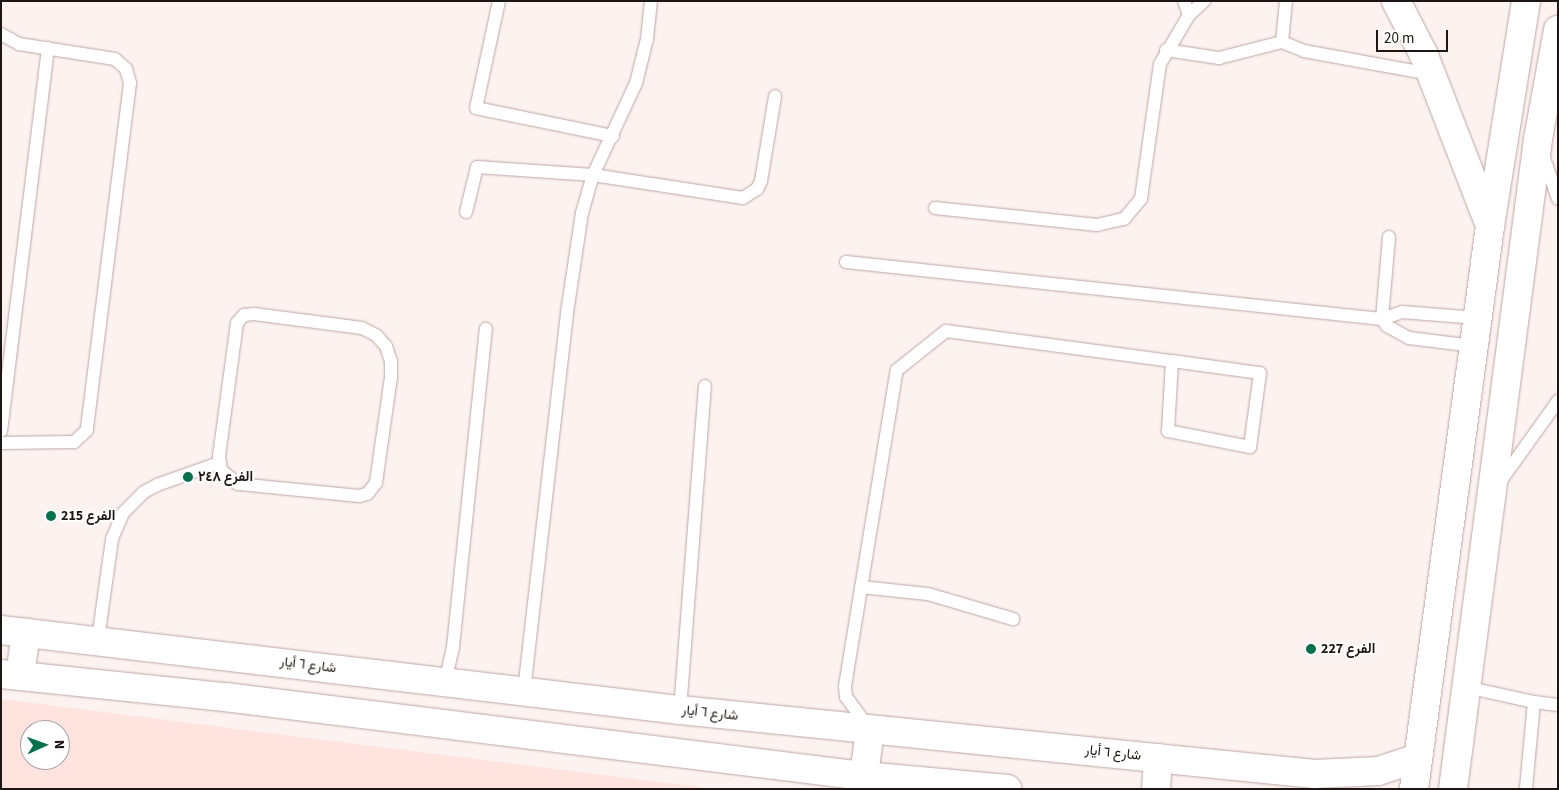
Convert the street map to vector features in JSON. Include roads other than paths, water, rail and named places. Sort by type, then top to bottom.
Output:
[{"type":"main road","points":[[1396,1],[1431,74],[1490,226]]},
{"type":"main road","points":[[1414,789],[1490,226],[1526,1]]},
{"type":"main road","points":[[1452,789],[1538,139],[1558,30]]},
{"type":"main road","points":[[14,631],[11,675],[225,697],[605,742],[864,776],[1007,789]]},
{"type":"main road","name":"شارع ٦ أيار","points":[[14,631],[98,639],[680,710],[1336,775],[1378,771],[1418,758]]},
{"type":"main road","points":[[225,697],[232,655]]},
{"type":"main road","points":[[605,742],[610,701]]},
{"type":"main road","points":[[864,776],[870,730]]},
{"type":"main road","points":[[1156,789],[1158,758]]},
{"type":"lane","points":[[499,1],[476,108],[614,136]]},
{"type":"lane","points":[[524,691],[567,312],[582,213],[594,175],[630,102],[644,59],[651,1]]},
{"type":"lane","points":[[1184,1],[1189,14]]},
{"type":"lane","points":[[935,208],[1097,225],[1124,220],[1141,199],[1155,79],[1166,50],[1189,14],[1204,1]]},
{"type":"lane","points":[[1282,42],[1286,1]]},
{"type":"lane","points":[[1,34],[19,44],[115,59],[129,76],[87,430],[74,442],[1,443]]},
{"type":"lane","points":[[1166,50],[1219,58],[1282,42],[1304,51],[1431,74]]},
{"type":"lane","points":[[1,431],[48,48]]},
{"type":"lane","points":[[466,212],[477,167],[594,175],[735,198],[750,195],[761,181],[775,96]]},
{"type":"lane","points":[[1538,139],[1558,199]]},
{"type":"lane","points":[[1382,319],[1389,237]]},
{"type":"lane","points":[[846,262],[1382,319],[1402,312],[1477,318]]},
{"type":"lane","points":[[254,314],[362,328],[376,335],[386,346],[391,361],[391,377],[376,483],[367,494],[359,496],[238,484],[226,476],[219,464],[236,328],[244,315],[254,314]]},
{"type":"lane","points":[[1382,319],[1400,336],[1474,346]]},
{"type":"lane","points":[[445,682],[453,647],[486,329]]},
{"type":"lane","points":[[870,730],[846,697],[845,686],[862,587],[882,445],[897,370],[946,331],[1172,361],[1260,373],[1250,447],[1168,431],[1172,361]]},
{"type":"lane","points":[[680,710],[705,386]]},
{"type":"lane","points":[[1491,495],[1558,400]]},
{"type":"lane","points":[[98,639],[112,539],[123,513],[138,497],[157,485],[219,464]]},
{"type":"lane","points":[[862,587],[928,594],[1013,619]]},
{"type":"lane","points":[[1466,687],[1534,702],[1558,705]]},
{"type":"lane","points":[[1526,789],[1534,702]]},
{"type":"place","name":"الفرع ٢٤٨","points":[[188,477]]},
{"type":"place","name":"الفرع 215","points":[[51,516]]},
{"type":"place","name":"الفرع 227","points":[[1311,649]]}]
